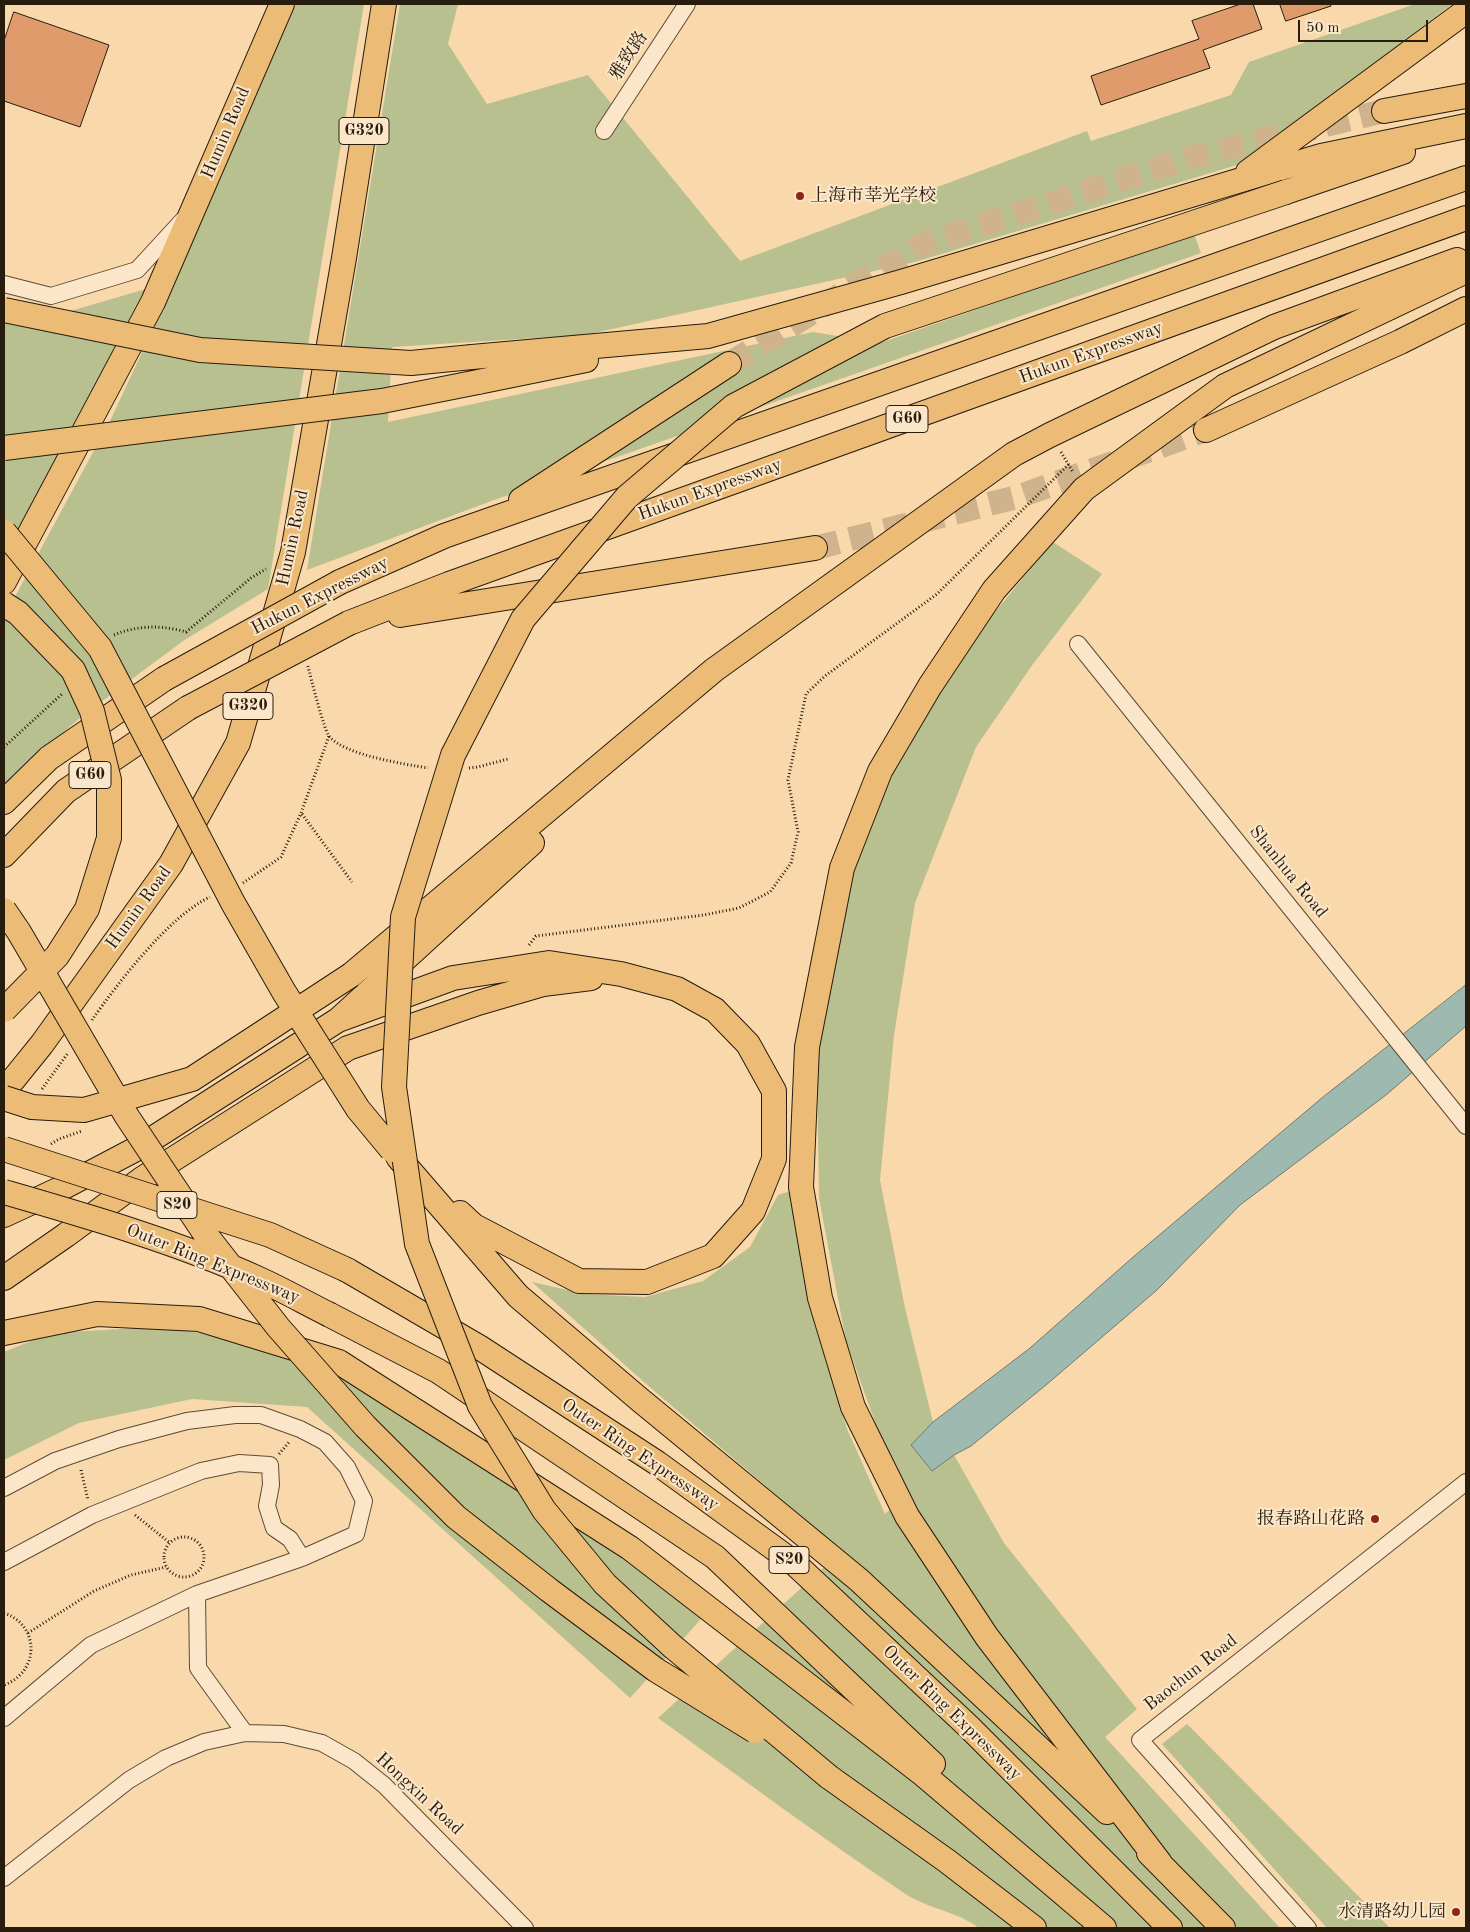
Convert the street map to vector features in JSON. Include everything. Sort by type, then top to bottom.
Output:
[{"type":"highway","name":"Humin Road","points":[[4,582],[153,302],[282,4]]},
{"type":"highway","name":"Humin Road","points":[[4,1091],[42,1044],[171,864],[238,743],[293,552],[344,258],[384,4]]},
{"type":"highway","points":[[1235,182],[1466,11]]},
{"type":"highway","points":[[1384,111],[1466,96]]},
{"type":"highway","points":[[4,448],[382,401],[708,336],[900,282],[1321,156],[1466,126]]},
{"type":"highway","points":[[1034,1928],[947,1861],[829,1776],[672,1646],[605,1584],[544,1510],[480,1406],[417,1244],[394,1087],[403,917],[453,756],[523,619],[627,498],[734,406],[885,326],[1466,130]]},
{"type":"highway","name":"Hukun Expressway","points":[[4,802],[49,758],[164,679],[340,582],[444,536],[1466,178]]},
{"type":"highway","name":"Hukun Expressway","points":[[4,855],[66,791],[188,708],[349,623],[449,584],[1466,218]]},
{"type":"highway","points":[[4,1098],[32,1107],[84,1110],[192,1079],[351,975],[714,670],[1014,454],[1274,327],[1466,257]]},
{"type":"highway","points":[[1160,1863],[987,1637],[906,1516],[853,1407],[820,1298],[801,1187],[807,1047],[842,868],[880,771],[930,686],[994,590],[1084,489],[1225,386],[1466,271]]},
{"type":"highway","points":[[1206,430],[1400,342],[1466,309]]},
{"type":"highway","points":[[4,310],[200,350],[411,363],[708,336]]},
{"type":"highway","points":[[491,520],[729,364]]},
{"type":"highway","points":[[4,532],[100,648],[233,903],[284,992],[358,1109],[518,1296],[639,1400],[859,1580],[1160,1863],[1223,1928]]},
{"type":"highway","points":[[349,623],[815,548]]},
{"type":"highway","points":[[4,604],[18,613],[72,670],[92,711],[109,780],[109,838],[87,909],[57,956],[4,1010]]},
{"type":"highway","points":[[4,1215],[60,1189],[138,1148],[338,1020],[525,849],[714,670]]},
{"type":"highway","points":[[4,910],[19,932],[126,1114],[206,1235],[278,1327],[365,1426],[456,1517],[549,1590],[656,1670],[829,1776]]},
{"type":"highway","points":[[338,1020],[453,978],[549,963],[620,974],[676,989],[715,1010],[748,1044],[774,1091],[774,1159],[753,1211],[713,1256],[647,1282],[579,1281],[474,1226],[392,1150]]},
{"type":"highway","points":[[4,1278],[142,1179],[348,1048],[478,1003],[543,984],[620,974]]},
{"type":"highway","name":"Outer Ring Expressway","points":[[4,1149],[270,1235],[347,1270],[479,1347],[657,1463],[793,1562],[968,1726],[1170,1928]]},
{"type":"highway","name":"Outer Ring Expressway","points":[[4,1192],[114,1224],[258,1279],[438,1371],[715,1557],[1104,1928]]},
{"type":"highway","points":[[4,1333],[97,1314],[199,1319],[339,1362],[630,1548],[924,1774],[1104,1928]]},
{"type":"street","name":"雅致路","points":[[604,131],[687,4]]},
{"type":"street","points":[[4,284],[50,296],[137,270],[193,209]]},
{"type":"street","name":"Shanhua Road","points":[[1078,644],[1466,1126]]},
{"type":"street","points":[[4,1488],[55,1461],[119,1439],[187,1421],[235,1415],[261,1415],[300,1429],[325,1442],[347,1467],[364,1501],[356,1534],[302,1558],[197,1594],[91,1645],[4,1718]]},
{"type":"street","points":[[4,1562],[92,1515],[202,1471],[239,1463],[270,1465],[271,1485],[267,1506],[274,1528],[290,1539],[302,1558]]},
{"type":"street","name":"Baochun Road","points":[[1308,1928],[1140,1740],[1466,1482]]},
{"type":"street","points":[[197,1594],[198,1668],[245,1733]]},
{"type":"street","name":"Hongxin Road","points":[[4,1878],[129,1780],[166,1758],[204,1742],[245,1733],[284,1734],[322,1743],[354,1761],[384,1785],[416,1815],[525,1928]]},
{"type":"path","points":[[1050,435],[1084,489]]},
{"type":"path","points":[[524,952],[536,936],[704,915],[739,908],[770,892],[791,863],[798,832],[788,780],[806,694],[825,676],[937,594],[1069,464]]},
{"type":"path","points":[[109,641],[115,634],[136,628],[169,627],[186,632],[251,578],[293,552]]},
{"type":"path","points":[[308,665],[329,736],[340,744],[374,758],[432,769]]},
{"type":"path","points":[[4,747],[66,690]]},
{"type":"path","points":[[235,886],[281,857],[301,813],[329,736]]},
{"type":"path","points":[[460,768],[478,767],[508,759]]},
{"type":"path","points":[[301,813],[352,882]]},
{"type":"path","points":[[89,1023],[111,992],[170,926],[202,901],[219,894]]},
{"type":"path","points":[[40,1091],[73,1045]]},
{"type":"path","points":[[270,1465],[300,1429]]},
{"type":"path","points":[[77,1453],[92,1515]]},
{"type":"path","points":[[122,1504],[170,1543]]},
{"type":"path","points":[[182,1538],[194,1540],[202,1549],[203,1563],[195,1574],[183,1577],[170,1572],[166,1567],[164,1554],[170,1543],[182,1538]]},
{"type":"path","points":[[28,1633],[94,1591],[131,1575],[166,1567]]},
{"type":"path","points":[[4,1613],[11,1615],[21,1623],[28,1633],[31,1645],[30,1658],[25,1669],[17,1678],[4,1685]]},
{"type":"green space","points":[[296,4],[364,4],[268,589],[183,641],[81,717],[4,785],[4,617],[111,419],[170,292]]},
{"type":"green space","points":[[400,4],[458,4],[448,44],[487,104],[588,75],[740,261],[1087,131],[1091,141],[1231,95],[1249,62],[1415,4],[1452,4],[1247,162],[915,262],[585,335],[392,347],[388,422],[813,332],[880,343],[1194,234],[1201,253],[494,500],[307,570]]},
{"type":"green space","points":[[146,289],[4,554],[4,307],[67,312]]},
{"type":"green space","points":[[1053,542],[1102,574],[1033,664],[976,747],[915,903],[894,1035],[880,1180],[905,1308],[933,1422],[912,1445],[932,1471],[954,1455],[1004,1543],[1137,1709],[1105,1737],[1280,1928],[979,1928],[962,1918],[907,1895],[658,1718],[842,1551],[645,1383],[532,1282],[585,1294],[645,1297],[703,1281],[750,1247],[778,1195],[794,1190],[809,1306],[847,1429],[885,1514],[909,1493],[885,1450],[846,1341],[819,1198],[817,1066],[833,960],[857,857],[902,747],[965,648]]},
{"type":"green space","points":[[156,1327],[238,1338],[365,1387],[604,1543],[701,1619],[630,1698],[307,1407],[192,1399],[79,1423],[4,1460],[4,1352],[50,1333]]},
{"type":"green space","points":[[1187,1724],[1390,1928],[1327,1928],[1162,1744]]},
{"type":"shaded area","points":[[1466,985],[1466,1026],[1386,1095],[1240,1205],[1157,1290],[971,1446],[954,1455],[932,1471],[911,1445],[933,1422],[1030,1348],[1132,1258],[1323,1097]]},
{"type":"building","points":[[1241,4],[1253,4],[1262,29],[1203,50],[1210,68],[1101,105],[1091,76],[1199,39],[1192,21]]},
{"type":"building","points":[[1280,4],[1330,4],[1331,6],[1286,21]]},
{"type":"building","points":[[14,12],[109,45],[80,127],[4,101],[4,41]]},
{"type":"tunnel","points":[[729,364],[921,245],[1192,157],[1384,111]]},
{"type":"tunnel","points":[[815,548],[1017,497],[1206,430]]},
{"type":"place","name":"上海市莘光学校","points":[[800,196]]},
{"type":"place","name":"报春路山花路","points":[[1375,1519]]},
{"type":"place","name":"水清路幼儿园","points":[[1456,1912]]}]
